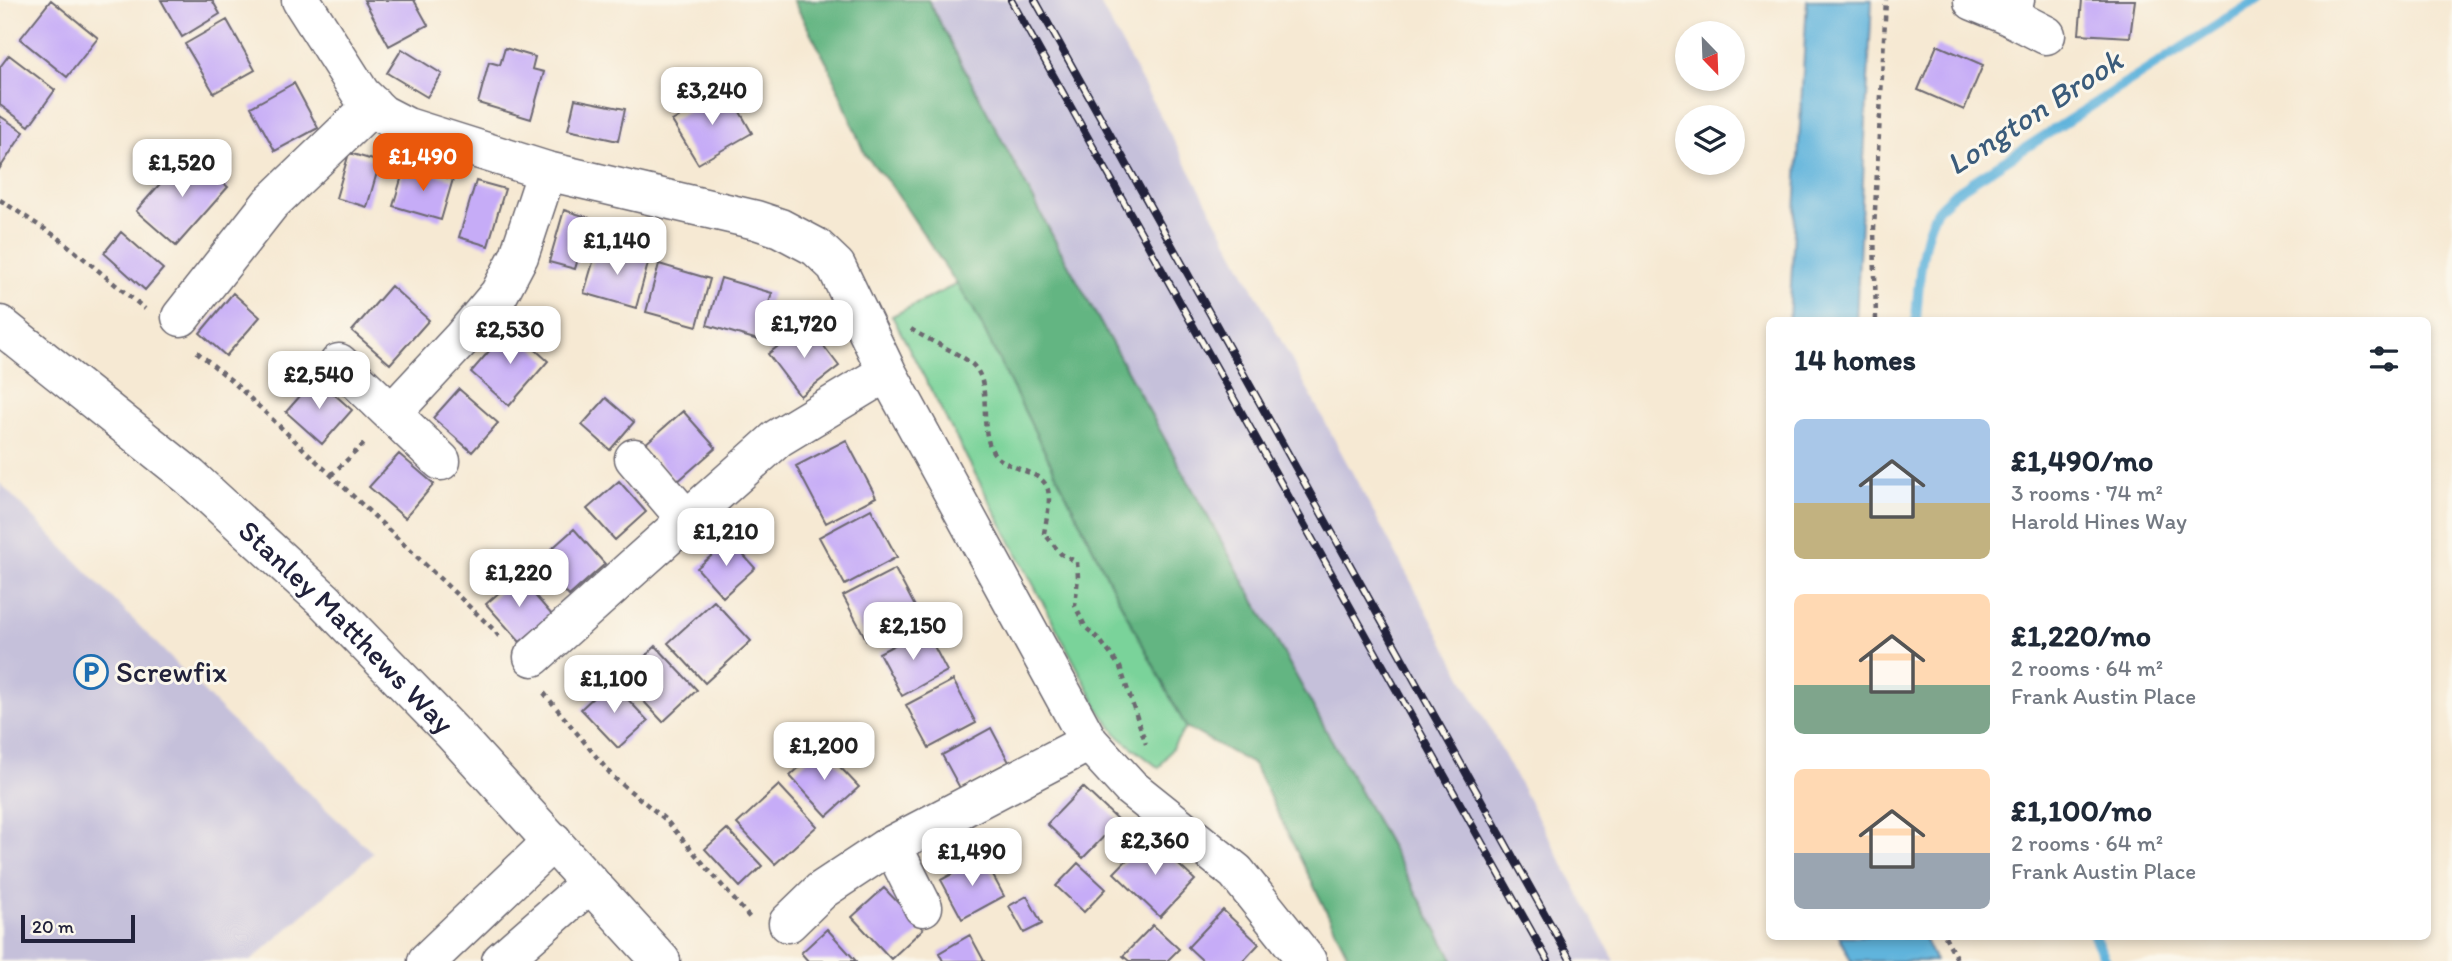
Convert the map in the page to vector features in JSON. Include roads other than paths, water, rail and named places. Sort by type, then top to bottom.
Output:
[{"type":"street","points":[[301,0],[361,94],[382,114],[407,127],[547,170],[755,219],[780,228],[816,247],[836,267],[879,356],[1090,742],[1131,788],[1236,872],[1307,961]]},
{"type":"street","points":[[1973,1],[2011,8],[2046,35]]},
{"type":"street","points":[[172,324],[270,204],[373,105]]},
{"type":"street","points":[[392,413],[462,338],[499,293],[519,256],[547,170]]},
{"type":"street","name":"Stanley Matthews Way","points":[[0,325],[190,477],[325,601],[452,732],[661,961]]},
{"type":"street","points":[[528,666],[686,519],[778,438],[879,356]]},
{"type":"street","points":[[339,363],[441,461]]},
{"type":"street","points":[[634,458],[686,519]]},
{"type":"street","points":[[770,921],[892,845],[1090,742]]},
{"type":"street","points":[[427,961],[553,841]]},
{"type":"street","points":[[892,845],[923,907]]},
{"type":"street","points":[[501,961],[590,883]]},
{"type":"water","points":[[1807,0],[1872,0],[1856,317],[1789,317]]},
{"type":"water","points":[[1841,940],[1925,940],[1935,961],[1851,961]]},
{"type":"waterway","name":"Longton Brook","points":[[1916,317],[1927,235],[1942,204],[1955,193],[2257,0]]},
{"type":"waterway","name":"Longton Brook","points":[[2096,940],[2106,961]]},
{"type":"railway","points":[[1011,0],[1548,961]]},
{"type":"railway","points":[[1035,0],[1571,961]]},
{"type":"place","name":"Screwfix","points":[[91,672]]}]
